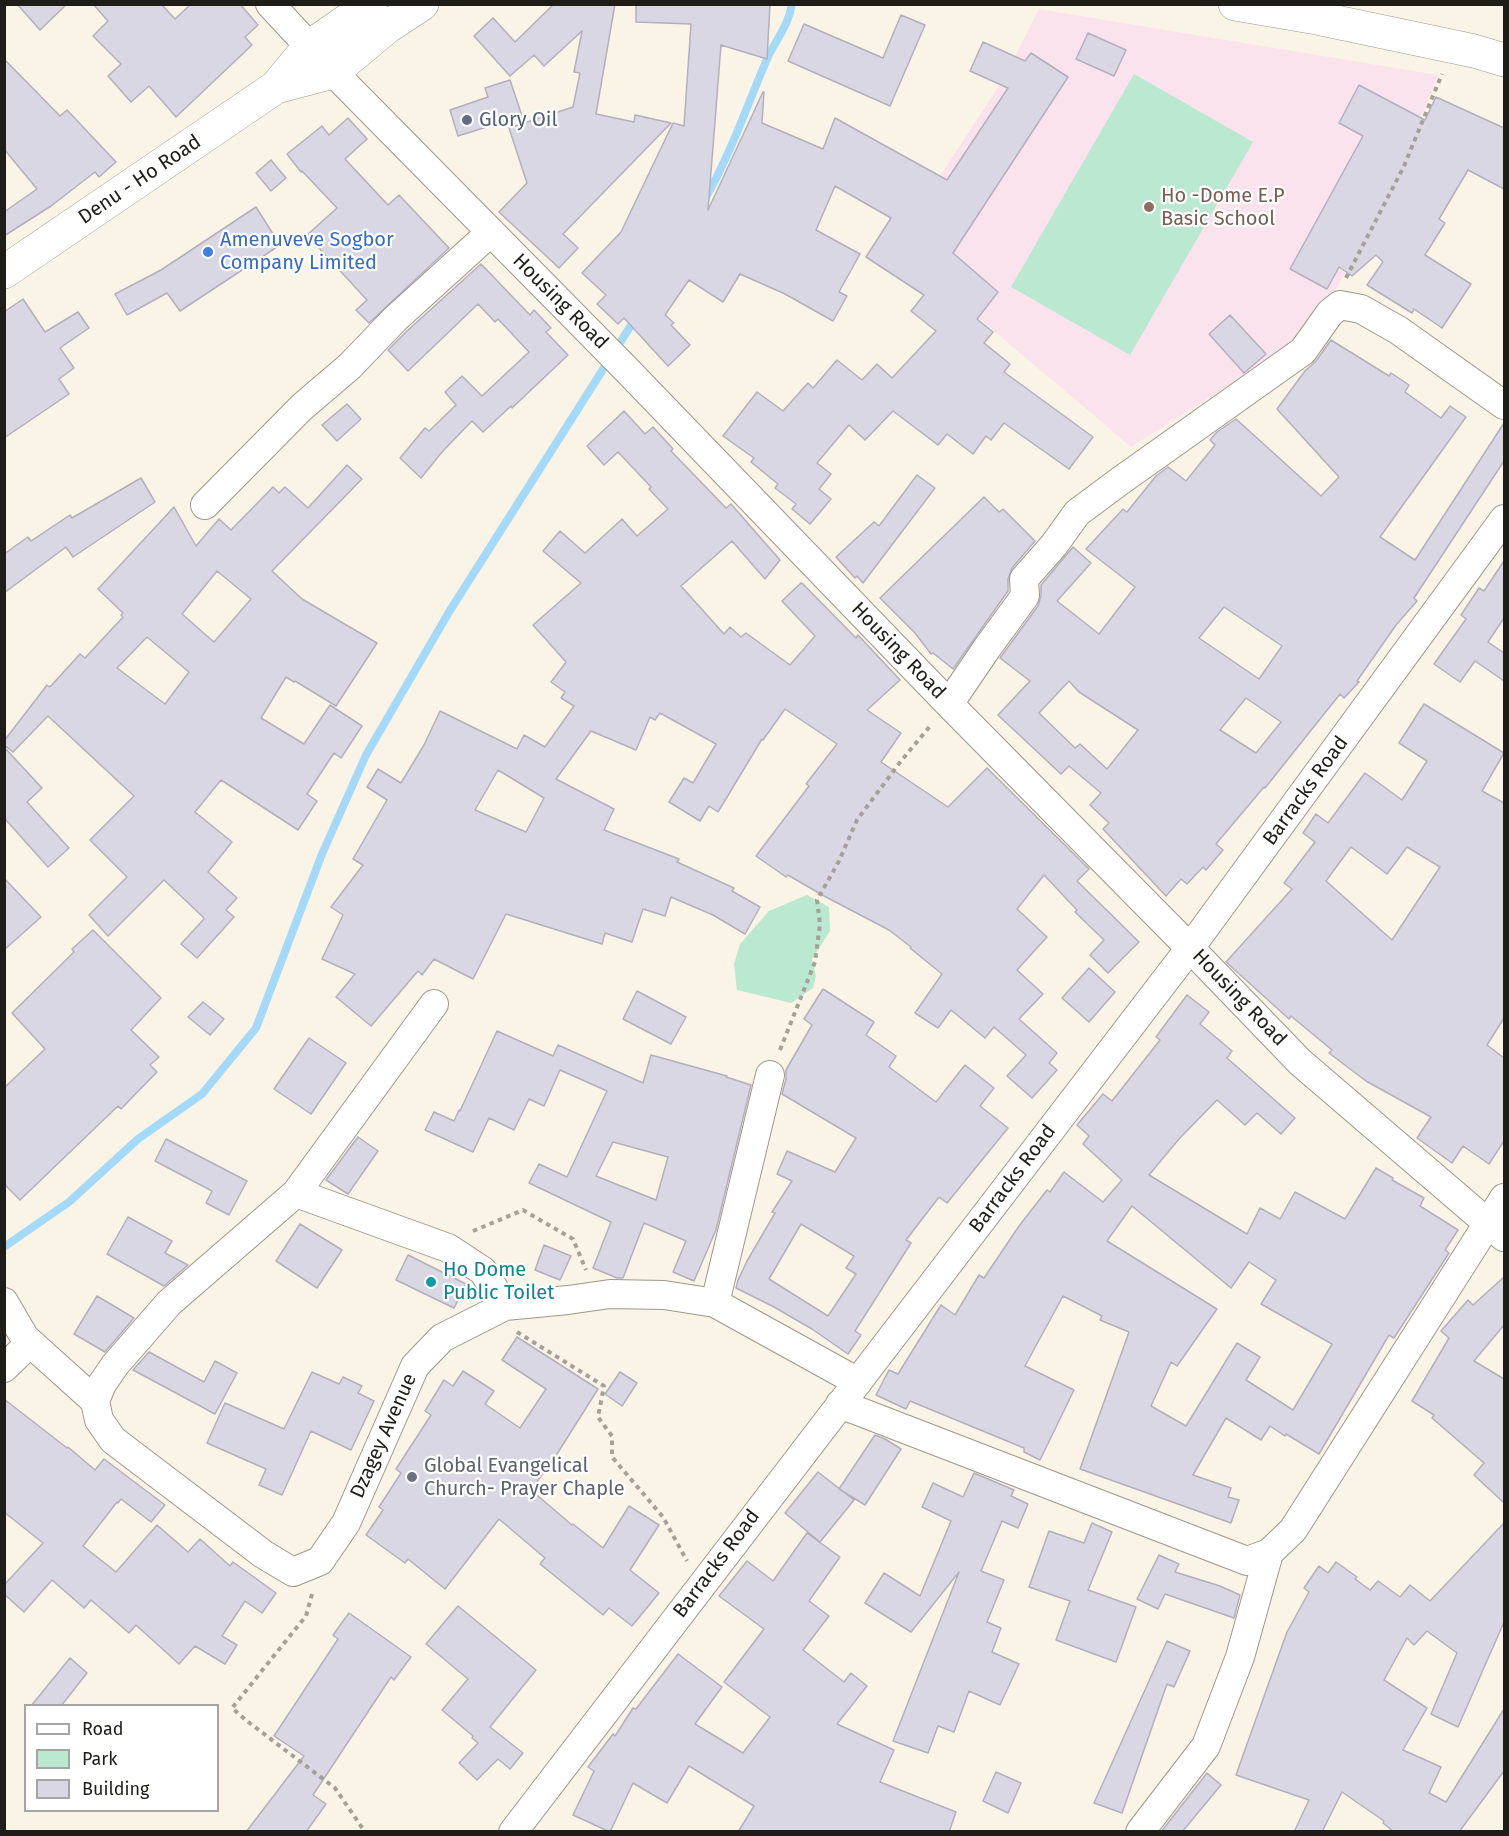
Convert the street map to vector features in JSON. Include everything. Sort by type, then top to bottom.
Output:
[{"type":"main road","name":"Denu - Ho Road","points":[[4,272],[276,87],[309,47],[371,4]]},
{"type":"main road","name":"Denu - Ho Road","points":[[276,87],[333,72],[387,27],[422,4]]},
{"type":"main road","points":[[1235,4],[1317,18],[1474,51],[1504,60]]},
{"type":"street","name":"Housing Road","points":[[270,4],[333,72],[624,367],[949,704],[1300,1062],[1497,1231]]},
{"type":"street","points":[[205,504],[302,407],[350,366],[395,319],[490,232]]},
{"type":"street","points":[[949,704],[1025,596],[1024,579],[1054,545],[1077,513],[1303,351],[1330,313],[1340,305],[1361,309],[1398,330],[1504,405]]},
{"type":"street","name":"Barracks Road","points":[[513,1832],[1190,948],[1504,519]]},
{"type":"street","points":[[97,1411],[102,1384],[115,1365],[169,1303],[296,1193],[434,1004]]},
{"type":"street","points":[[715,1303],[770,1075]]},
{"type":"street","points":[[296,1193],[441,1246],[483,1271],[497,1310]]},
{"type":"street","points":[[840,1404],[1247,1561],[1269,1553],[1293,1530],[1497,1231],[1504,1198]]},
{"type":"street","name":"Dzagey Avenue","points":[[320,1561],[346,1522],[416,1366],[441,1338],[497,1310],[610,1294],[664,1295],[715,1303],[858,1382]]},
{"type":"street","points":[[4,1302],[25,1338],[97,1411],[113,1440],[263,1554],[293,1572],[320,1561]]},
{"type":"street","points":[[4,1368],[30,1343]]},
{"type":"street","points":[[1140,1832],[1206,1746],[1240,1657],[1269,1553]]},
{"type":"path","points":[[1340,305],[1346,276],[1404,166],[1442,76],[1446,45]]},
{"type":"path","points":[[770,1075],[815,962],[820,924],[817,900],[839,861],[857,820],[901,761],[949,704]]},
{"type":"path","points":[[441,1246],[523,1210],[573,1239],[596,1296]]},
{"type":"path","points":[[497,1310],[604,1386],[598,1417],[612,1436],[612,1457],[663,1517],[701,1585]]},
{"type":"path","points":[[320,1561],[306,1616],[232,1708],[335,1788],[365,1832]]},
{"type":"shaded area","name":"Ho -Dome E.P Basic School","points":[[1039,9],[1438,75],[1401,161],[1336,290],[1322,300],[1296,343],[1131,447],[967,308],[904,235],[1004,78]]},
{"type":"green space","points":[[1134,74],[1253,142],[1130,355],[1011,287]]},
{"type":"green space","points":[[807,895],[829,907],[830,931],[812,959],[816,976],[813,988],[791,1003],[737,990],[734,964],[740,944],[769,911]]},
{"type":"building","points":[[17,4],[67,4],[40,30]]},
{"type":"building","points":[[93,4],[161,4],[175,19],[191,4],[240,4],[258,25],[245,37],[252,45],[176,117],[149,86],[131,102],[108,76],[121,64],[93,36],[108,21]]},
{"type":"building","points":[[554,4],[615,4],[596,114],[634,122],[635,115],[671,123],[563,234],[578,248],[559,268],[499,212],[527,183],[509,128],[573,107],[580,73],[574,72],[582,31],[544,66],[534,55],[510,76],[474,36],[493,18],[515,42]]},
{"type":"building","points":[[636,4],[770,4],[767,59],[721,45],[708,210],[763,92],[762,123],[823,149],[835,118],[947,180],[1008,88],[970,71],[983,42],[1025,61],[1031,53],[1068,77],[953,253],[998,292],[977,319],[993,332],[984,343],[1010,364],[1004,372],[1093,437],[1069,469],[1004,423],[991,440],[986,436],[973,454],[947,434],[938,445],[893,411],[865,440],[849,425],[817,463],[831,474],[819,489],[831,499],[810,524],[792,509],[796,504],[775,488],[778,484],[751,462],[754,458],[723,436],[757,392],[783,411],[808,383],[813,388],[837,360],[862,380],[877,364],[892,378],[936,331],[911,311],[924,295],[866,257],[891,218],[835,186],[816,230],[860,254],[839,292],[847,296],[833,321],[785,294],[740,274],[723,302],[689,280],[665,315],[690,345],[668,366],[624,318],[618,324],[597,304],[606,295],[582,273],[621,232],[673,123],[684,126],[691,24],[636,22]]},
{"type":"building","points":[[901,15],[925,25],[890,106],[788,61],[804,24],[883,58]]},
{"type":"building","points":[[1088,33],[1126,50],[1114,76],[1076,59]]},
{"type":"building","points":[[4,59],[60,116],[67,110],[116,162],[99,177],[95,172],[51,206],[4,236],[4,212],[37,189],[4,149]]},
{"type":"building","points":[[510,80],[522,116],[458,136],[450,110],[488,97],[485,88]]},
{"type":"building","points":[[1359,85],[1425,120],[1436,97],[1504,128],[1504,189],[1468,170],[1439,219],[1445,223],[1425,255],[1471,284],[1442,328],[1414,309],[1412,313],[1367,285],[1383,262],[1376,255],[1352,276],[1339,267],[1327,289],[1290,269],[1363,136],[1339,123]]},
{"type":"building","points":[[348,118],[367,139],[345,159],[388,205],[399,195],[449,248],[369,323],[356,310],[367,300],[307,235],[337,208],[301,172],[287,154],[322,126],[329,135]]},
{"type":"building","points":[[271,160],[286,178],[271,191],[256,173]]},
{"type":"building","points":[[256,207],[280,245],[180,311],[167,293],[127,315],[115,294],[161,270]]},
{"type":"building","points":[[481,264],[530,315],[534,310],[551,328],[546,332],[568,355],[483,432],[472,421],[421,478],[400,458],[425,428],[429,431],[456,405],[445,392],[462,376],[482,396],[529,352],[498,319],[495,322],[478,304],[408,371],[388,350]]},
{"type":"building","points":[[23,299],[45,332],[78,312],[89,328],[60,348],[74,368],[59,379],[69,394],[4,438],[4,312]]},
{"type":"building","points":[[1230,315],[1266,354],[1244,373],[1209,334]]},
{"type":"building","points":[[1331,340],[1389,376],[1391,373],[1409,385],[1405,392],[1441,418],[1450,406],[1466,417],[1380,537],[1415,560],[1504,423],[1504,461],[1414,598],[1417,601],[1396,625],[1357,681],[1359,682],[1344,698],[1340,694],[1265,788],[1216,844],[1223,850],[1206,870],[1203,867],[1187,884],[1181,879],[1166,896],[1103,829],[1109,823],[1090,805],[1101,793],[1069,766],[1061,774],[998,715],[1030,681],[1000,658],[1038,606],[1041,585],[1073,547],[1091,563],[1057,601],[1099,634],[1135,587],[1086,549],[1123,509],[1127,512],[1156,476],[1168,467],[1186,481],[1215,445],[1210,440],[1217,432],[1236,419],[1321,496],[1339,477],[1277,409],[1305,371],[1316,361]],"holes":[[[1224,607],[1282,646],[1259,679],[1199,638]],[[1069,681],[1079,692],[1138,730],[1107,769],[1080,744],[1075,748],[1039,713]],[[1246,698],[1281,722],[1256,753],[1220,730]]]},
{"type":"building","points":[[347,404],[361,419],[337,441],[322,425]]},
{"type":"building","points":[[624,411],[645,434],[653,427],[673,449],[671,451],[726,508],[731,504],[780,560],[765,579],[732,541],[681,586],[724,634],[730,627],[741,637],[746,633],[790,665],[815,636],[782,601],[801,583],[803,584],[856,638],[858,635],[900,680],[867,710],[901,733],[881,762],[948,807],[987,768],[1089,869],[1077,881],[1139,942],[1108,973],[1090,955],[1104,940],[1075,912],[1077,910],[1044,875],[1017,909],[1047,937],[1017,970],[1043,994],[1019,1019],[1057,1053],[1049,1063],[1057,1070],[1032,1098],[1007,1076],[1026,1055],[994,1027],[985,1038],[951,1010],[938,1028],[915,1013],[942,974],[889,930],[788,875],[786,877],[756,856],[809,786],[806,784],[837,744],[785,709],[762,739],[718,812],[709,806],[700,821],[669,802],[684,778],[693,783],[716,744],[660,713],[655,720],[650,717],[636,750],[591,731],[556,779],[614,809],[604,830],[679,859],[677,862],[734,888],[732,891],[760,907],[745,934],[713,915],[671,897],[665,916],[643,909],[632,942],[605,933],[602,944],[506,914],[473,979],[434,959],[422,975],[418,971],[371,1026],[336,997],[355,974],[322,959],[343,915],[331,907],[363,865],[353,859],[387,800],[367,787],[378,769],[401,783],[424,745],[440,711],[517,749],[524,735],[545,747],[574,706],[561,698],[565,692],[551,682],[566,662],[533,625],[581,583],[543,551],[560,531],[585,553],[622,519],[637,536],[668,509],[618,452],[604,465],[587,446]],"holes":[[[498,770],[544,798],[526,832],[475,810]]]},
{"type":"building","points":[[347,465],[362,479],[272,571],[302,599],[377,643],[336,706],[286,677],[261,718],[304,744],[330,705],[362,726],[341,758],[334,753],[307,794],[317,801],[298,830],[221,780],[195,812],[232,842],[208,872],[237,898],[226,910],[234,917],[197,958],[181,944],[204,919],[164,880],[108,936],[89,915],[127,877],[90,840],[134,796],[48,716],[13,752],[4,745],[4,741],[47,685],[50,687],[80,654],[85,658],[123,617],[121,615],[123,613],[98,589],[174,507],[196,546],[219,519],[231,530],[273,487],[279,493],[285,487],[308,508]],"holes":[[[217,571],[251,599],[214,642],[182,614]],[[147,637],[189,672],[165,704],[117,668]]]},
{"type":"building","points":[[917,475],[935,488],[863,583],[857,576],[855,578],[836,557],[874,522],[879,526]]},
{"type":"building","points":[[141,478],[155,502],[73,557],[66,547],[4,593],[4,554],[28,537],[31,541],[70,515],[72,518]]},
{"type":"building","points":[[984,497],[999,512],[1003,509],[1035,541],[1012,568],[1008,579],[1008,591],[953,669],[933,653],[931,654],[915,633],[880,598]]},
{"type":"building","points":[[1504,561],[1504,618],[1488,642],[1504,653],[1504,681],[1475,661],[1460,682],[1434,664],[1466,619],[1461,615],[1479,588],[1484,591]]},
{"type":"building","points":[[1424,704],[1504,753],[1482,791],[1504,803],[1504,1018],[1487,1045],[1504,1058],[1504,1141],[1489,1164],[1463,1146],[1452,1163],[1417,1138],[1431,1117],[1366,1081],[1329,1053],[1332,1050],[1291,1016],[1289,1019],[1226,962],[1292,889],[1284,883],[1315,842],[1303,833],[1316,814],[1328,823],[1365,773],[1402,800],[1427,761],[1399,743]],"holes":[[[1351,847],[1387,874],[1407,847],[1440,867],[1392,940],[1326,881]]]},
{"type":"building","points":[[4,747],[42,788],[27,802],[69,848],[48,867],[6,820],[4,822]]},
{"type":"building","points":[[4,878],[41,917],[4,950]]},
{"type":"building","points":[[93,930],[161,998],[131,1030],[159,1057],[150,1065],[157,1072],[121,1109],[118,1106],[20,1200],[4,1184],[4,1088],[45,1049],[12,1013]]},
{"type":"building","points":[[1089,968],[1115,992],[1089,1022],[1062,998]]},
{"type":"building","points":[[823,989],[874,1022],[866,1035],[896,1056],[889,1067],[936,1102],[965,1065],[994,1088],[980,1106],[1008,1128],[947,1203],[939,1197],[906,1240],[911,1243],[855,1331],[861,1335],[848,1354],[812,1329],[736,1288],[747,1261],[775,1213],[772,1212],[792,1181],[777,1174],[787,1151],[835,1172],[856,1138],[782,1094],[786,1070],[812,1025],[804,1019]],"holes":[[[801,1224],[854,1256],[846,1268],[856,1274],[828,1316],[769,1279]]]},
{"type":"building","points":[[637,991],[686,1017],[671,1044],[623,1019]]},
{"type":"building","points":[[1187,995],[1209,1012],[1200,1024],[1232,1051],[1227,1058],[1295,1118],[1281,1134],[1257,1113],[1245,1125],[1217,1100],[1179,1139],[1149,1175],[1247,1234],[1260,1208],[1280,1219],[1295,1192],[1345,1219],[1376,1168],[1424,1198],[1420,1206],[1458,1230],[1445,1250],[1449,1253],[1394,1338],[1389,1335],[1319,1454],[1270,1426],[1261,1440],[1226,1418],[1193,1475],[1231,1488],[1228,1497],[1239,1500],[1231,1523],[1080,1469],[1129,1332],[1100,1320],[1102,1316],[1063,1296],[1025,1366],[1074,1390],[1040,1460],[1024,1452],[1024,1448],[910,1401],[906,1409],[876,1395],[889,1370],[898,1374],[941,1305],[955,1315],[979,1275],[984,1278],[1019,1226],[1047,1190],[1050,1192],[1064,1172],[1103,1202],[1122,1180],[1083,1144],[1089,1136],[1077,1125],[1103,1094],[1112,1101],[1160,1040],[1156,1037]],"holes":[[[1132,1206],[1231,1288],[1249,1262],[1276,1280],[1261,1304],[1332,1344],[1293,1410],[1246,1380],[1260,1357],[1237,1343],[1186,1426],[1151,1406],[1171,1362],[1177,1366],[1217,1309],[1107,1241]]]},
{"type":"building","points":[[203,1002],[224,1019],[210,1035],[188,1017]]},
{"type":"building","points":[[497,1031],[553,1056],[558,1045],[643,1083],[651,1055],[751,1085],[716,1230],[694,1281],[673,1272],[686,1241],[644,1223],[623,1278],[617,1278],[593,1268],[611,1222],[529,1183],[539,1164],[567,1177],[607,1091],[560,1070],[544,1106],[529,1099],[514,1130],[489,1118],[473,1152],[425,1130],[434,1112],[454,1121]],"holes":[[[613,1142],[668,1157],[656,1200],[596,1176]]]},
{"type":"building","points":[[309,1038],[346,1063],[311,1114],[274,1089]]},
{"type":"building","points":[[358,1137],[378,1151],[348,1194],[326,1180]]},
{"type":"building","points":[[166,1139],[247,1181],[229,1215],[206,1203],[212,1191],[155,1161]]},
{"type":"building","points":[[128,1217],[172,1241],[165,1253],[188,1265],[164,1286],[107,1254]]},
{"type":"building","points":[[300,1224],[342,1250],[317,1288],[276,1261]]},
{"type":"building","points":[[544,1245],[571,1256],[560,1280],[535,1270]]},
{"type":"building","name":"Ho Dome Public Toilet","points":[[408,1255],[466,1284],[454,1308],[396,1280]]},
{"type":"building","points":[[1504,1277],[1504,1325],[1474,1361],[1504,1379],[1504,1503],[1474,1475],[1484,1463],[1432,1418],[1434,1415],[1412,1401],[1449,1338],[1441,1331],[1468,1300],[1473,1305]]},
{"type":"building","points":[[97,1296],[134,1318],[105,1352],[74,1334]]},
{"type":"building","points":[[517,1337],[598,1389],[531,1490],[603,1548],[629,1506],[659,1525],[630,1570],[659,1593],[632,1626],[609,1608],[603,1615],[540,1564],[545,1558],[499,1519],[445,1589],[408,1559],[405,1563],[366,1535],[383,1510],[379,1507],[401,1473],[396,1469],[431,1415],[425,1411],[444,1380],[453,1386],[463,1371],[494,1391],[485,1404],[520,1428],[546,1389],[502,1360]]},
{"type":"building","points":[[149,1352],[204,1382],[215,1361],[237,1373],[215,1414],[133,1370]]},
{"type":"building","points":[[312,1372],[339,1384],[343,1377],[362,1386],[358,1393],[374,1401],[351,1450],[311,1431],[282,1495],[259,1485],[266,1469],[207,1443],[225,1403],[284,1429]]},
{"type":"building","points":[[620,1372],[637,1383],[622,1406],[605,1394]]},
{"type":"building","points":[[4,1399],[95,1470],[104,1459],[165,1505],[151,1522],[121,1499],[83,1546],[116,1572],[157,1525],[188,1552],[200,1539],[230,1566],[233,1562],[276,1593],[262,1613],[245,1601],[222,1636],[237,1645],[225,1664],[195,1646],[179,1664],[136,1625],[129,1633],[91,1600],[84,1608],[52,1580],[24,1612],[4,1594],[4,1585],[43,1543],[4,1512]]},
{"type":"building","points":[[875,1435],[901,1449],[865,1505],[839,1489]]},
{"type":"building","points":[[818,1472],[854,1500],[820,1542],[785,1513]]},
{"type":"building","points":[[974,1473],[1014,1490],[1011,1496],[1028,1504],[1018,1528],[1002,1521],[981,1571],[1004,1580],[987,1622],[1001,1628],[992,1652],[1019,1664],[1000,1705],[969,1691],[954,1732],[938,1726],[928,1753],[893,1741],[959,1572],[911,1632],[865,1603],[884,1573],[920,1596],[951,1521],[922,1507],[933,1483],[963,1497]]},
{"type":"building","points":[[1092,1523],[1112,1532],[1088,1590],[1136,1607],[1116,1662],[1056,1640],[1070,1601],[1029,1587],[1049,1531],[1084,1543]]},
{"type":"building","points":[[1504,1523],[1504,1622],[1458,1727],[1431,1714],[1457,1653],[1427,1631],[1414,1645],[1407,1638],[1384,1680],[1427,1708],[1403,1750],[1441,1767],[1429,1793],[1446,1802],[1504,1709],[1504,1771],[1459,1832],[1394,1832],[1383,1823],[1384,1821],[1342,1792],[1322,1832],[1294,1832],[1309,1800],[1236,1775],[1287,1632],[1309,1592],[1304,1588],[1319,1566],[1328,1573],[1336,1562],[1370,1590],[1378,1581],[1400,1597],[1410,1585],[1430,1601]]},
{"type":"building","points":[[807,1533],[840,1557],[809,1601],[829,1616],[803,1650],[844,1682],[851,1673],[867,1686],[837,1724],[894,1750],[880,1782],[956,1812],[949,1832],[738,1832],[754,1806],[689,1766],[667,1803],[633,1783],[610,1832],[573,1815],[594,1771],[588,1767],[613,1734],[615,1736],[633,1708],[636,1709],[678,1654],[722,1687],[695,1724],[743,1753],[770,1717],[724,1682],[764,1629],[719,1596],[747,1561],[773,1581]]},
{"type":"building","points":[[1159,1555],[1179,1564],[1175,1572],[1220,1586],[1240,1595],[1234,1618],[1165,1594],[1158,1609],[1137,1599]]},
{"type":"building","points":[[458,1606],[536,1670],[490,1727],[523,1753],[510,1769],[498,1759],[477,1780],[459,1763],[478,1743],[442,1710],[468,1679],[426,1644]]},
{"type":"building","points":[[349,1613],[411,1657],[394,1680],[391,1677],[313,1795],[326,1804],[306,1832],[246,1832],[304,1756],[274,1736],[338,1639],[333,1635]]},
{"type":"building","points":[[1167,1641],[1190,1651],[1174,1687],[1167,1684],[1122,1813],[1094,1803]]},
{"type":"building","points":[[70,1658],[87,1673],[63,1704],[33,1704]]},
{"type":"building","points":[[996,1772],[1021,1783],[1008,1813],[983,1801]]},
{"type":"building","points":[[1207,1773],[1221,1785],[1182,1832],[1161,1832]]},
{"type":"waterway","points":[[705,199],[730,148],[767,59],[785,26],[792,4]]},
{"type":"waterway","points":[[4,1247],[69,1202],[138,1139],[202,1094],[256,1028],[322,854],[366,755],[449,612],[635,319]]},
{"type":"place","name":"Glory Oil","points":[[467,120]]},
{"type":"place","name":"Ho -Dome E.P Basic School","points":[[1149,207]]},
{"type":"place","name":"Amenuveve Sogbor Company Limited","points":[[208,252]]},
{"type":"place","name":"Ho Dome Public Toilet","points":[[431,1282]]},
{"type":"place","name":"Global Evangelical Church- Prayer Chaple","points":[[412,1477]]}]
